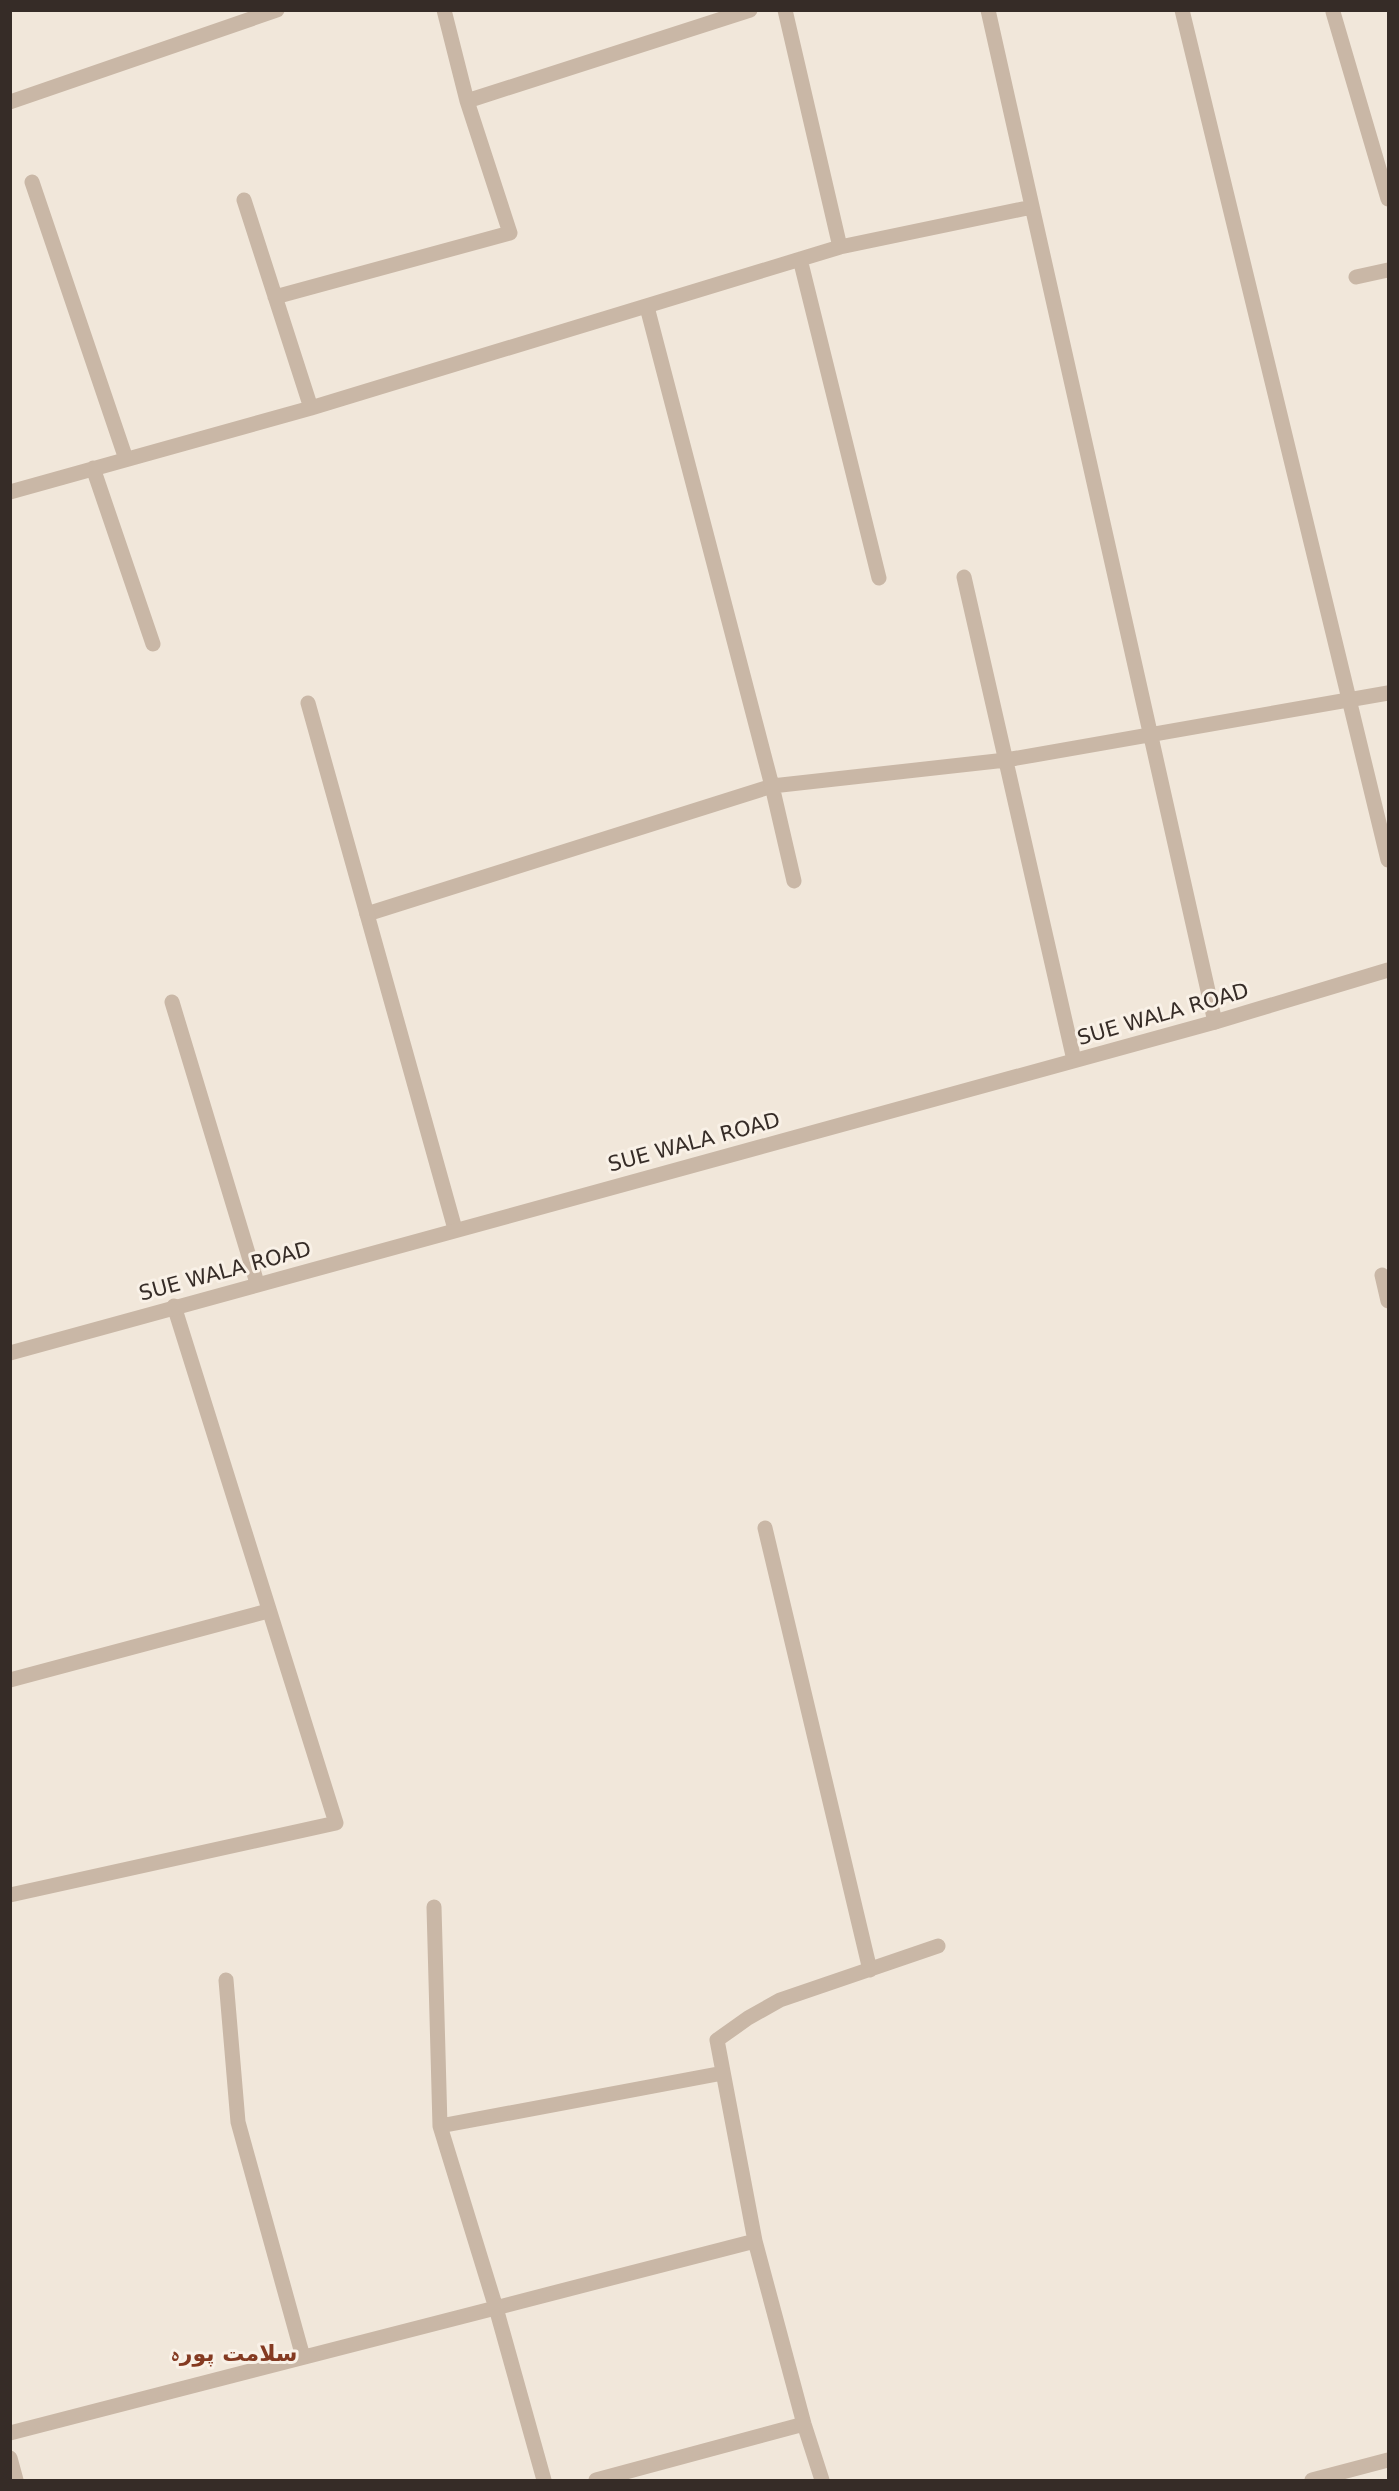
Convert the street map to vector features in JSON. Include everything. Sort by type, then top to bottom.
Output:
[{"type":"street","points":[[10,102],[277,10]]},
{"type":"street","points":[[275,297],[510,233],[467,101],[444,10]]},
{"type":"street","points":[[467,101],[750,10]]},
{"type":"street","points":[[785,10],[840,247]]},
{"type":"street","points":[[988,10],[1215,1022]]},
{"type":"street","points":[[1182,10],[1389,860]]},
{"type":"street","points":[[1332,12],[1389,199]]},
{"type":"street","points":[[32,182],[126,459]]},
{"type":"street","points":[[244,200],[311,408]]},
{"type":"street","points":[[10,492],[311,408],[840,247],[1032,207]]},
{"type":"street","points":[[800,259],[879,578]]},
{"type":"street","points":[[1356,277],[1389,270]]},
{"type":"street","points":[[647,307],[772,786],[794,881]]},
{"type":"street","points":[[93,468],[153,644]]},
{"type":"street","points":[[964,577],[1074,1060]]},
{"type":"street","points":[[367,914],[772,786],[1006,760],[1389,693]]},
{"type":"street","points":[[308,703],[455,1229]]},
{"type":"street","name":"SUE WALA ROAD","points":[[10,1353],[257,1283],[1215,1022],[1389,970]]},
{"type":"street","points":[[172,1002],[257,1283]]},
{"type":"street","points":[[1382,1275],[1389,1301]]},
{"type":"street","points":[[10,1895],[336,1823],[174,1306]]},
{"type":"street","points":[[765,1528],[870,1970]]},
{"type":"street","points":[[10,1680],[268,1611]]},
{"type":"street","points":[[434,1907],[440,2126],[496,2308],[544,2481]]},
{"type":"street","points":[[822,2481],[804,2424],[755,2241],[717,2040],[748,2018],[780,2000],[938,1946]]},
{"type":"street","points":[[226,1980],[238,2122],[303,2357]]},
{"type":"street","points":[[440,2126],[723,2073]]},
{"type":"street","points":[[10,2433],[755,2241]]},
{"type":"street","points":[[596,2481],[804,2424]]},
{"type":"street","points":[[10,2458],[16,2481]]},
{"type":"street","points":[[1312,2481],[1389,2460]]},
{"type":"district","name":"سلامت پورہ","points":[[234,2353]]}]
